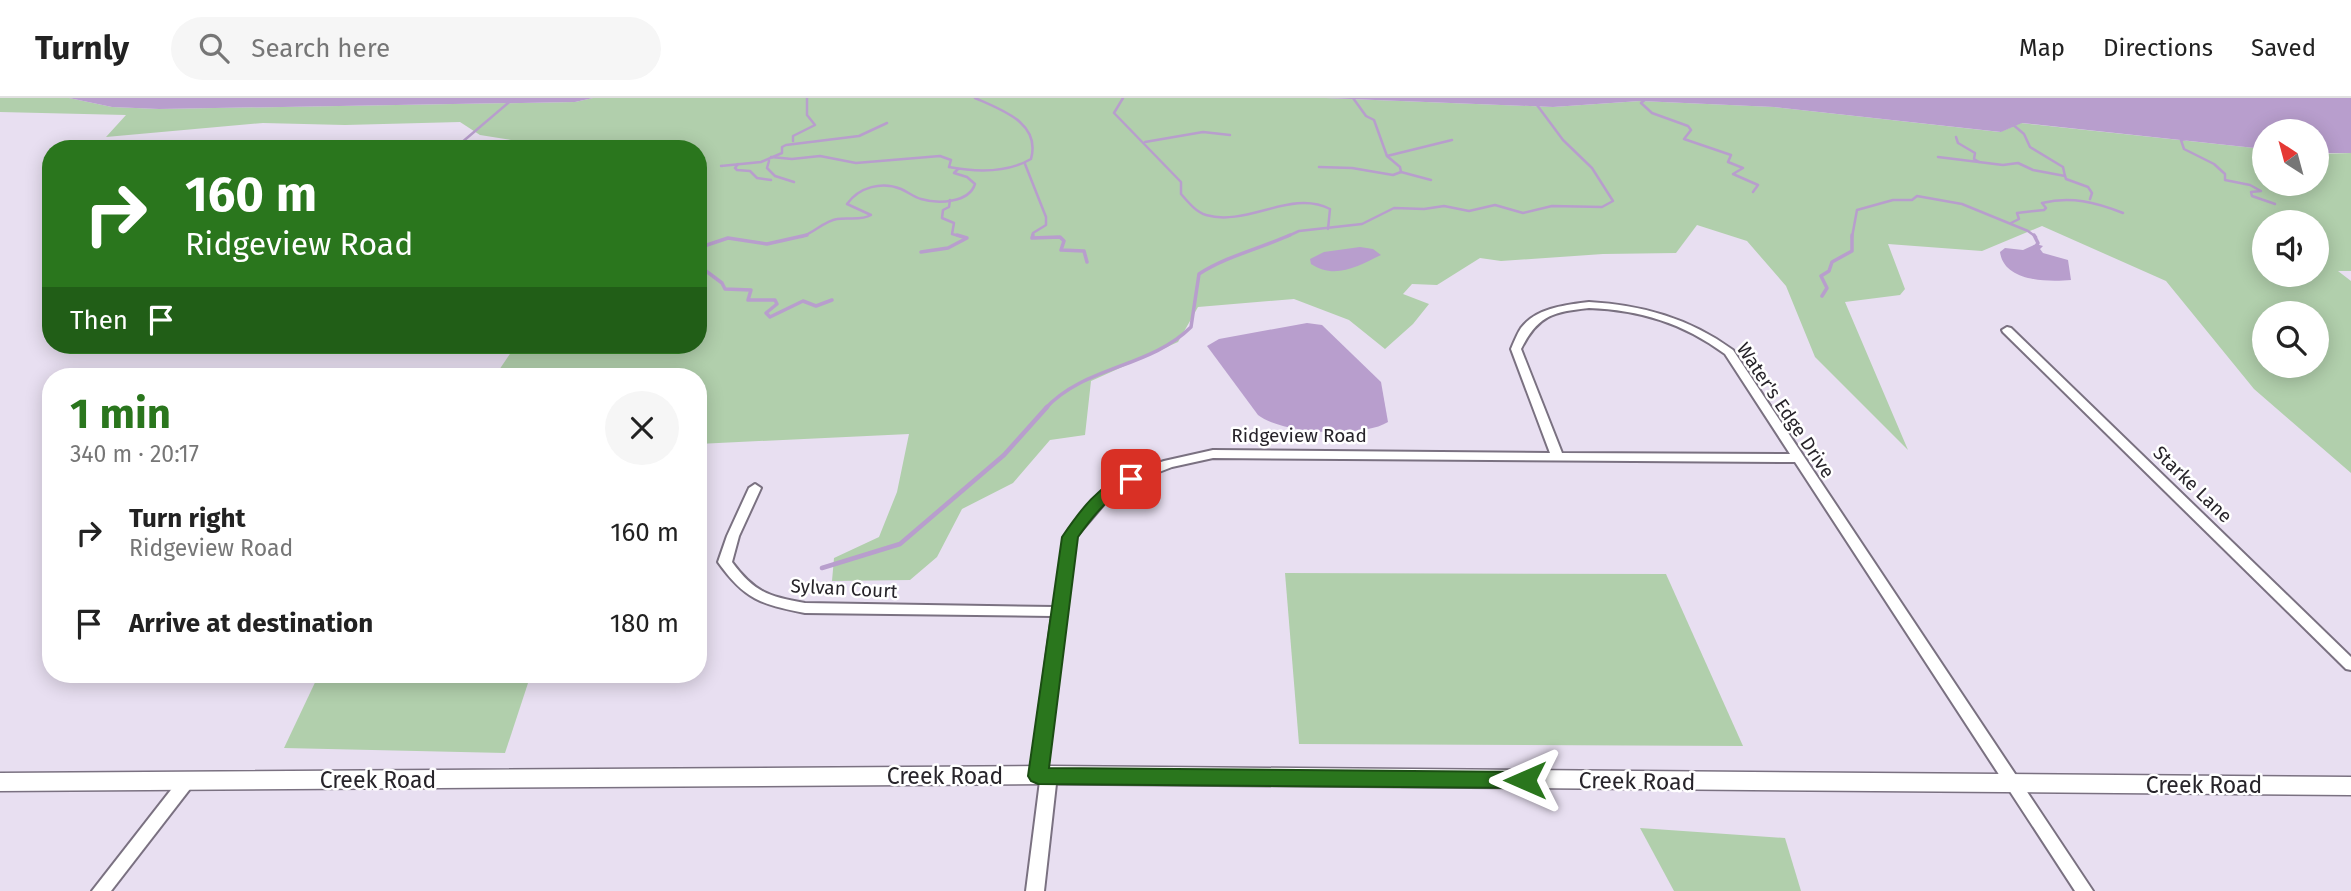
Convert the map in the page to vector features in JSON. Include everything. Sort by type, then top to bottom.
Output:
[{"type":"main road","name":"Creek Road","points":[[0,782],[1043,776],[2351,786]]},
{"type":"street","name":"Water's Edge Drive","points":[[1557,456],[1516,349],[1524,328],[1549,311],[1595,306],[1623,307],[1654,313],[1710,337],[1736,361],[1797,458],[2084,891]]},
{"type":"street","name":"Starke Lane","points":[[2007,330],[2351,665]]},
{"type":"street","name":"Ridgeview Road","points":[[1035,891],[1043,776],[1070,537],[1090,510],[1115,487],[1148,470],[1213,454],[1797,458]]},
{"type":"street","name":"Sylvan Court","points":[[755,488],[725,562],[743,588],[764,601],[805,608],[1060,612]]},
{"type":"street","points":[[101,891],[187,781]]},
{"type":"green space","points":[[0,98],[69,98],[112,107],[159,109],[575,102],[593,98],[1325,98],[1553,107],[1640,101],[1774,107],[2000,132],[2021,123],[2252,148],[2252,196],[2329,196],[2329,154],[2351,153],[2351,271],[2338,271],[2351,281],[2351,473],[2254,389],[2166,281],[2042,226],[1982,251],[1888,244],[1905,289],[1900,295],[1845,302],[1908,450],[1815,357],[1786,286],[1747,241],[1697,225],[1676,253],[1603,254],[1501,261],[1480,258],[1437,285],[1412,284],[1403,294],[1429,304],[1413,324],[1385,349],[1349,320],[1294,299],[1198,307],[1178,342],[1091,381],[1085,435],[1050,440],[1013,483],[962,509],[937,557],[910,580],[832,581],[834,558],[879,537],[897,492],[909,434],[707,444],[707,368],[500,368],[510,354],[707,354],[707,140],[511,140],[480,135],[460,122],[345,125],[263,123],[106,137],[126,115],[0,112]]},
{"type":"green space","points":[[1285,573],[1666,574],[1743,746],[1299,744]]},
{"type":"green space","points":[[315,683],[528,683],[505,753],[284,748]]},
{"type":"green space","points":[[1640,828],[1785,838],[1801,891],[1674,891]]},
{"type":"shaded area","points":[[69,98],[593,98],[575,102],[159,109],[112,107]]},
{"type":"shaded area","points":[[1325,98],[2351,98],[2351,153],[2329,153],[2329,119],[2252,119],[2252,148],[2022,123],[2001,132],[1774,107],[1640,101],[1553,107]]},
{"type":"shaded area","points":[[2036,244],[2043,246],[2040,249],[2043,253],[2068,260],[2071,280],[2028,278],[2018,275],[2003,262],[2000,252],[2005,248],[2023,250]]},
{"type":"shaded area","points":[[1360,247],[1373,249],[1381,255],[1346,270],[1329,271],[1311,264],[1310,259],[1324,252]]},
{"type":"shaded area","points":[[1307,323],[1322,325],[1381,382],[1388,422],[1361,430],[1323,432],[1269,421],[1258,415],[1207,346],[1219,339]]},
{"type":"waterway","points":[[465,140],[514,98]]},
{"type":"waterway","points":[[793,141],[793,136],[815,125],[807,115],[807,98]]},
{"type":"waterway","points":[[772,157],[792,159],[820,156],[856,163],[940,156],[951,160],[949,167],[970,170],[1002,169],[1031,159],[1033,147],[1025,127],[1007,113],[975,98]]},
{"type":"waterway","points":[[1123,98],[1114,113],[1181,182],[1181,194],[1199,212],[1222,217],[1237,216],[1284,205],[1315,204],[1330,209],[1328,228]]},
{"type":"waterway","points":[[1353,98],[1366,116],[1374,120],[1387,156]]},
{"type":"waterway","points":[[1328,228],[1362,224],[1394,208],[1424,209],[1444,206],[1469,211],[1495,205],[1523,213],[1552,206],[1602,207],[1613,201],[1592,168],[1563,140],[1534,101],[1536,98]]},
{"type":"waterway","points":[[1647,98],[1641,103],[1652,113],[1688,126],[1691,130],[1684,139],[1731,155],[1728,162],[1743,168],[1733,174],[1758,185],[1753,192]]},
{"type":"waterway","points":[[772,157],[782,153],[782,147],[786,145],[859,136],[887,123]]},
{"type":"waterway","points":[[2011,123],[2024,134],[2030,147],[2063,167],[2065,176]]},
{"type":"waterway","points":[[1145,142],[1203,132],[1230,135]]},
{"type":"waterway","points":[[1956,137],[1958,143],[1975,153],[1974,159],[1979,162]]},
{"type":"waterway","points":[[2186,139],[2181,140],[2184,149],[2214,164],[2225,174],[2225,180],[2250,185],[2261,191],[2251,192],[2252,196],[2275,204]]},
{"type":"waterway","points":[[1387,156],[1452,140]]},
{"type":"waterway","points":[[1387,156],[1400,167],[1401,172]]},
{"type":"waterway","points":[[738,164],[761,162],[772,157]]},
{"type":"waterway","points":[[1938,157],[2003,165],[2018,163],[2033,170],[2065,176]]},
{"type":"waterway","points":[[769,161],[767,168],[775,176],[794,182]]},
{"type":"waterway","points":[[721,166],[738,164]]},
{"type":"waterway","points":[[738,164],[735,168],[737,170],[750,171],[757,178],[771,180]]},
{"type":"waterway","points":[[1025,164],[1046,217],[1046,225],[1033,233],[1032,237]]},
{"type":"waterway","points":[[1319,167],[1352,168],[1393,175],[1401,172]]},
{"type":"waterway","points":[[950,201],[966,195],[975,184],[967,177],[954,173],[958,169]]},
{"type":"waterway","points":[[1401,172],[1431,180]]},
{"type":"waterway","points":[[2065,176],[2066,179],[2088,187],[2092,193],[2090,199]]},
{"type":"waterway","points":[[804,236],[832,220],[871,215],[847,204],[858,193],[871,187],[894,187],[928,201],[950,201]]},
{"type":"waterway","points":[[1852,237],[1857,210],[1893,200],[1912,200],[1917,196],[1962,204],[2034,236]]},
{"type":"waterway","points":[[2011,223],[2019,219],[2017,213],[2044,210],[2046,208],[2042,203],[2063,200],[2083,201],[2123,213]]},
{"type":"waterway","points":[[950,201],[949,207],[943,210],[942,218],[954,223],[952,234],[963,237]]},
{"type":"waterway","points":[[1286,237],[1299,231],[1328,228]]},
{"type":"waterway","points":[[921,252],[948,248],[967,238],[957,235]]},
{"type":"waterway","points":[[1033,235],[1032,238],[1060,237],[1064,241],[1061,250],[1084,251],[1087,262]]},
{"type":"waterway","points":[[1046,408],[1078,384],[1156,351],[1175,341],[1191,327],[1199,274],[1232,257],[1290,235]]},
{"type":"waterway","points":[[707,245],[728,238],[767,244],[804,236]]},
{"type":"waterway","points":[[2034,236],[2038,243],[2035,248]]},
{"type":"waterway","points":[[1822,296],[1827,288],[1821,276],[1829,271],[1832,262],[1852,251],[1852,237]]},
{"type":"waterway","points":[[707,272],[722,283],[725,289],[751,290],[748,300],[775,300],[777,304],[766,313],[770,317],[803,301],[816,306],[832,300]]},
{"type":"waterway","points":[[822,568],[900,544],[1004,455],[1046,408]]},
{"type":"route","points":[[1131,479],[1115,487],[1090,510],[1070,537],[1038,776],[1525,780]]}]
